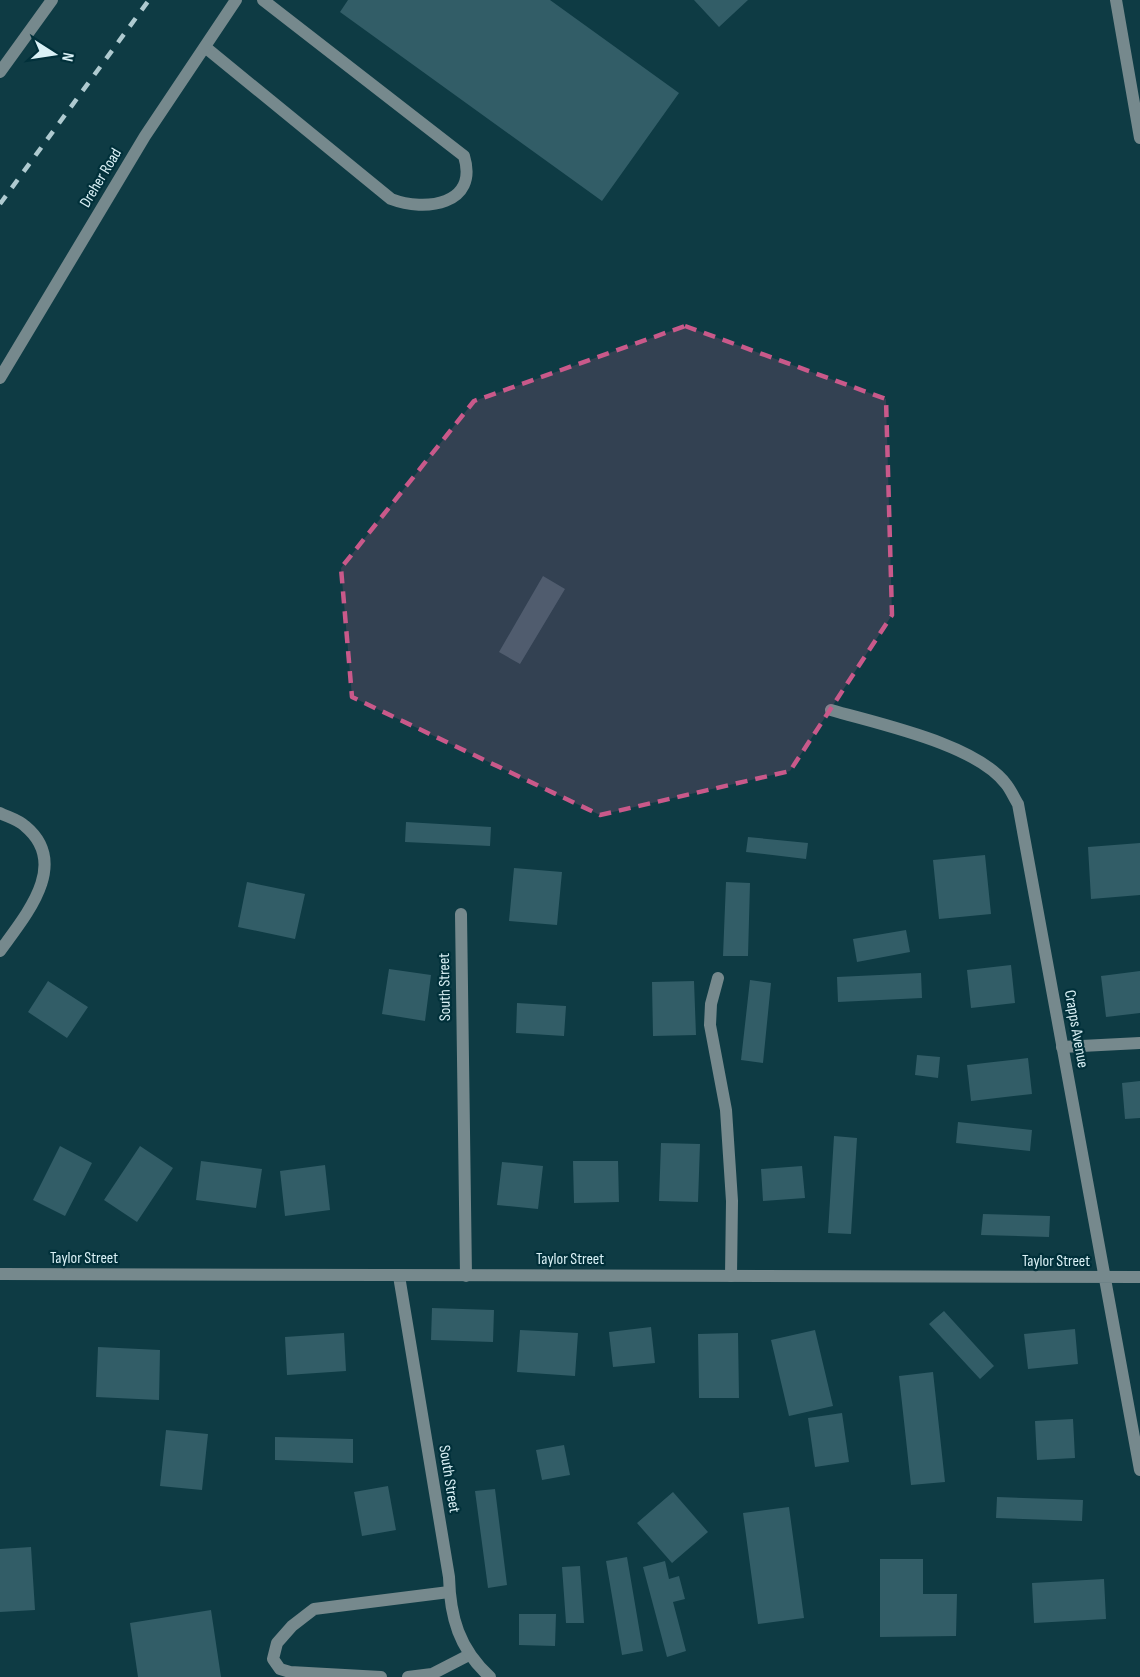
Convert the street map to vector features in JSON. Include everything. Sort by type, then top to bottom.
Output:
[{"type":"street","points":[[0,72],[52,0]]},
{"type":"street","name":"Dreher Road","points":[[0,378],[145,136],[236,0]]},
{"type":"street","points":[[204,46],[391,199],[408,206],[432,207],[453,197],[461,189],[468,170],[464,156],[262,0]]},
{"type":"street","points":[[1116,0],[1140,138]]},
{"type":"street","name":"Crapps Avenue","points":[[831,710],[941,743],[986,767],[1005,783],[1018,804],[1082,1167],[1106,1277],[1140,1470]]},
{"type":"street","points":[[0,813],[24,825],[42,845],[45,875],[34,904],[0,951]]},
{"type":"street","name":"South Street","points":[[461,914],[466,1276]]},
{"type":"street","points":[[718,978],[711,1004],[710,1025],[726,1110],[732,1201],[731,1276]]},
{"type":"street","points":[[1062,1047],[1140,1043]]},
{"type":"street","name":"Taylor Street","points":[[0,1274],[1140,1277]]},
{"type":"street","name":"South Street","points":[[399,1276],[450,1607],[458,1636],[470,1655],[490,1677]]},
{"type":"street","points":[[381,1677],[290,1671],[279,1669],[273,1659],[277,1644],[292,1626],[314,1609],[449,1592]]},
{"type":"street","points":[[408,1677],[432,1674],[470,1655]]},
{"type":"highlighted area","points":[[685,326],[886,399],[892,615],[790,771],[600,815],[352,697],[341,568],[474,401]]},
{"type":"building","points":[[348,0],[550,0],[679,93],[602,201],[340,12]]},
{"type":"building","points":[[694,0],[748,0],[719,27]]},
{"type":"building","points":[[543,576],[565,589],[520,664],[499,652]]},
{"type":"building","points":[[406,822],[491,827],[490,846],[405,842]]},
{"type":"building","points":[[748,837],[808,843],[806,859],[746,852]]},
{"type":"building","points":[[1140,843],[1140,895],[1091,899],[1088,847]]},
{"type":"building","points":[[985,855],[991,914],[939,919],[933,860]]},
{"type":"building","points":[[514,868],[562,872],[557,925],[509,921]]},
{"type":"building","points":[[247,882],[305,894],[295,939],[238,927]]},
{"type":"building","points":[[726,882],[750,883],[748,956],[723,956]]},
{"type":"building","points":[[906,930],[910,952],[857,962],[853,939]]},
{"type":"building","points":[[1011,965],[1015,1003],[971,1008],[967,970]]},
{"type":"building","points":[[389,969],[431,975],[425,1021],[382,1014]]},
{"type":"building","points":[[1140,971],[1140,1013],[1106,1017],[1101,976]]},
{"type":"building","points":[[921,973],[922,998],[838,1002],[837,977]]},
{"type":"building","points":[[750,980],[771,983],[763,1063],[741,1060]]},
{"type":"building","points":[[48,981],[88,1007],[67,1038],[28,1012]]},
{"type":"building","points":[[694,981],[696,1035],[653,1036],[652,982]]},
{"type":"building","points":[[517,1003],[566,1006],[564,1036],[516,1033]]},
{"type":"building","points":[[917,1055],[940,1057],[938,1078],[915,1075]]},
{"type":"building","points":[[1028,1058],[1032,1094],[971,1101],[967,1065]]},
{"type":"building","points":[[1140,1081],[1140,1118],[1125,1119],[1122,1083]]},
{"type":"building","points":[[958,1122],[1032,1130],[1030,1151],[956,1143]]},
{"type":"building","points":[[834,1136],[857,1138],[851,1234],[828,1233]]},
{"type":"building","points":[[661,1143],[700,1144],[698,1202],[659,1201]]},
{"type":"building","points":[[60,1146],[92,1163],[65,1216],[33,1200]]},
{"type":"building","points":[[140,1146],[173,1168],[137,1222],[104,1200]]},
{"type":"building","points":[[201,1161],[262,1169],[256,1208],[196,1200]]},
{"type":"building","points":[[573,1161],[618,1161],[619,1202],[574,1203]]},
{"type":"building","points":[[502,1162],[543,1166],[538,1209],[497,1205]]},
{"type":"building","points":[[325,1165],[330,1210],[285,1216],[280,1171]]},
{"type":"building","points":[[802,1166],[805,1198],[763,1201],[761,1169]]},
{"type":"building","points":[[983,1214],[1050,1216],[1049,1237],[981,1235]]},
{"type":"building","points":[[432,1308],[494,1310],[493,1342],[431,1340]]},
{"type":"building","points":[[944,1311],[994,1366],[980,1379],[929,1324]]},
{"type":"building","points":[[651,1327],[655,1363],[613,1367],[609,1332]]},
{"type":"building","points":[[1075,1329],[1078,1364],[1028,1369],[1024,1334]]},
{"type":"building","points":[[520,1330],[578,1333],[575,1376],[517,1372]]},
{"type":"building","points":[[815,1330],[833,1406],[789,1416],[771,1340]]},
{"type":"building","points":[[344,1333],[346,1371],[287,1375],[285,1337]]},
{"type":"building","points":[[738,1333],[739,1398],[699,1398],[698,1334]]},
{"type":"building","points":[[98,1347],[160,1350],[159,1400],[96,1397]]},
{"type":"building","points":[[933,1372],[945,1482],[911,1485],[899,1376]]},
{"type":"building","points":[[842,1413],[849,1462],[815,1467],[808,1418]]},
{"type":"building","points":[[1073,1419],[1075,1458],[1037,1460],[1035,1421]]},
{"type":"building","points":[[166,1430],[208,1434],[202,1490],[160,1486]]},
{"type":"building","points":[[275,1437],[353,1439],[353,1463],[275,1460]]},
{"type":"building","points":[[564,1445],[570,1475],[542,1480],[536,1450]]},
{"type":"building","points":[[388,1486],[396,1530],[362,1536],[354,1492]]},
{"type":"building","points":[[495,1489],[507,1585],[488,1588],[475,1491]]},
{"type":"building","points":[[673,1492],[708,1532],[672,1563],[637,1523]]},
{"type":"building","points":[[997,1497],[1083,1500],[1082,1521],[996,1518]]},
{"type":"building","points":[[789,1507],[804,1618],[758,1624],[743,1513]]},
{"type":"building","points":[[31,1547],[35,1610],[0,1612],[0,1549]]},
{"type":"building","points":[[627,1557],[643,1651],[622,1655],[606,1561]]},
{"type":"building","points":[[880,1559],[923,1559],[923,1594],[957,1594],[956,1636],[880,1637]]},
{"type":"building","points":[[665,1561],[669,1579],[679,1576],[685,1599],[673,1602],[686,1651],[667,1657],[643,1567]]},
{"type":"building","points":[[580,1566],[584,1623],[566,1623],[562,1567]]},
{"type":"building","points":[[1104,1579],[1106,1619],[1034,1623],[1032,1583]]},
{"type":"building","points":[[211,1610],[221,1677],[138,1677],[130,1623]]},
{"type":"building","points":[[519,1614],[556,1614],[555,1646],[519,1645]]},
{"type":"railway","points":[[0,204],[149,0]]}]
